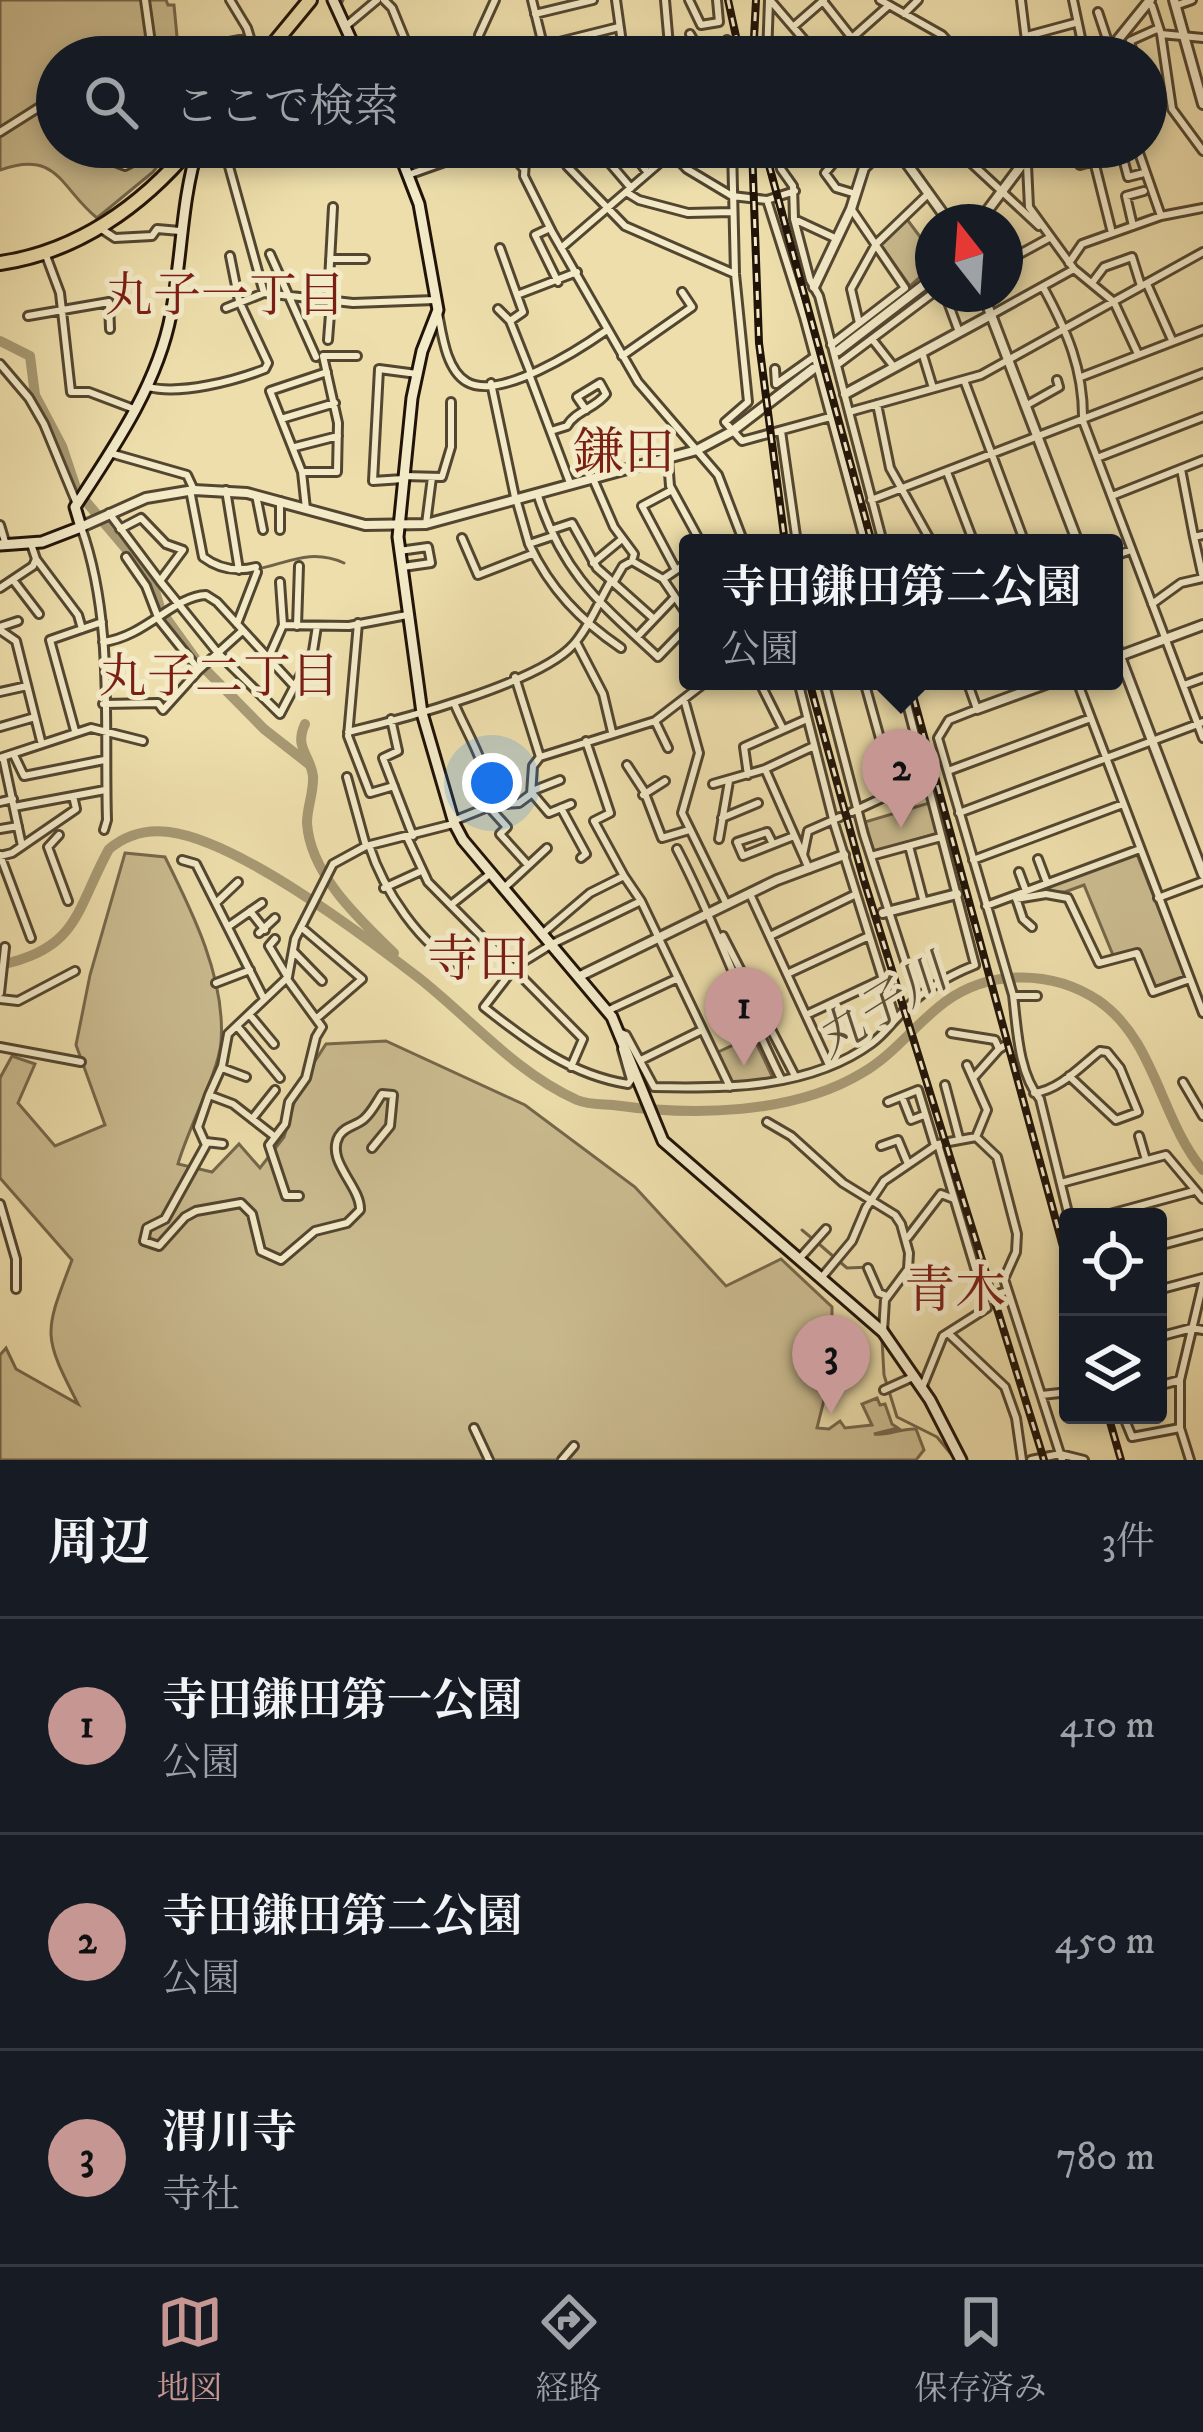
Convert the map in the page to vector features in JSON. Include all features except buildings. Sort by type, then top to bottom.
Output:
[{"type":"highway","points":[[278,36],[310,0]]},
{"type":"highway","points":[[0,263],[45,253],[100,228],[173,168]]},
{"type":"main road","points":[[333,0],[350,36]]},
{"type":"main road","points":[[187,168],[191,182]]},
{"type":"main road","points":[[3,545],[31,544],[80,527],[75,512],[80,500],[134,409],[170,320],[193,168]]},
{"type":"main road","points":[[406,168],[424,227],[437,305],[417,374],[399,551],[422,712],[453,822],[608,1011],[668,1146],[884,1332],[915,1376],[961,1459]]},
{"type":"street","points":[[145,0],[150,36]]},
{"type":"street","points":[[230,0],[249,36]]},
{"type":"street","points":[[346,26],[381,0],[392,8],[403,36]]},
{"type":"street","points":[[479,36],[495,0]]},
{"type":"street","points":[[532,0],[540,36]]},
{"type":"street","points":[[535,14],[593,0]]},
{"type":"street","points":[[616,0],[621,36]]},
{"type":"street","points":[[664,0],[668,36]]},
{"type":"street","points":[[689,0],[701,25],[719,22],[717,0]]},
{"type":"street","points":[[768,36],[770,0],[800,36]]},
{"type":"street","points":[[793,27],[823,0],[850,36]]},
{"type":"street","points":[[880,0],[938,36]]},
{"type":"street","points":[[904,14],[918,0]]},
{"type":"street","points":[[1021,0],[1027,36],[1077,23]]},
{"type":"street","points":[[1073,0],[1080,36]]},
{"type":"street","points":[[1192,0],[1175,3],[1203,104]]},
{"type":"street","points":[[1148,1],[1161,36]]},
{"type":"street","points":[[1122,36],[1148,1]]},
{"type":"street","points":[[854,36],[888,6]]},
{"type":"street","points":[[1098,12],[1105,36]]},
{"type":"street","points":[[584,36],[620,27]]},
{"type":"street","points":[[1138,36],[1160,31],[1203,38]]},
{"type":"street","points":[[1167,76],[1172,109],[1203,152]]},
{"type":"street","points":[[0,132],[36,109]]},
{"type":"street","points":[[229,168],[264,293]]},
{"type":"street","points":[[409,175],[429,168]]},
{"type":"street","points":[[569,168],[637,233],[680,247],[735,274]]},
{"type":"street","points":[[612,168],[639,200],[688,213],[733,212]]},
{"type":"street","points":[[644,168],[648,173]]},
{"type":"street","points":[[561,248],[653,168]]},
{"type":"street","points":[[692,168],[732,196],[767,200],[794,191]]},
{"type":"street","points":[[732,168],[735,274],[748,402],[726,419],[731,432],[742,441],[830,417]]},
{"type":"street","points":[[781,168],[794,191],[794,219],[834,348],[880,534]]},
{"type":"street","points":[[829,168],[825,172],[836,188],[856,194]]},
{"type":"street","points":[[814,287],[865,168]]},
{"type":"street","points":[[910,168],[936,204]]},
{"type":"street","points":[[978,168],[1028,219],[1041,226]]},
{"type":"street","points":[[992,204],[1019,168]]},
{"type":"street","points":[[1026,168],[1029,208],[1071,266],[1114,302],[1138,354]]},
{"type":"street","points":[[1096,168],[1112,232]]},
{"type":"street","points":[[1125,168],[1127,177],[1149,172],[1161,216]]},
{"type":"street","points":[[1143,168],[1144,173]]},
{"type":"street","points":[[524,169],[526,184],[622,356],[655,405],[726,488],[742,534]]},
{"type":"street","points":[[1133,226],[1126,196],[1144,190]]},
{"type":"street","points":[[859,324],[851,289],[876,244],[928,194]]},
{"type":"street","points":[[767,200],[814,357],[859,534]]},
{"type":"street","points":[[328,340],[333,207]]},
{"type":"street","points":[[845,394],[1042,287],[1071,266],[1082,244],[1161,216],[1203,208]]},
{"type":"street","points":[[834,348],[905,288],[851,209]]},
{"type":"street","points":[[794,219],[836,239]]},
{"type":"street","points":[[100,228],[115,238],[152,236],[157,229],[180,231]]},
{"type":"street","points":[[550,228],[535,235],[558,282]]},
{"type":"street","points":[[1023,252],[1049,238]]},
{"type":"street","points":[[500,248],[523,312],[510,321]]},
{"type":"street","points":[[849,412],[964,380],[1008,362],[1203,252]]},
{"type":"street","points":[[45,253],[63,310],[71,392],[89,392],[134,409]]},
{"type":"street","points":[[270,254],[316,357]]},
{"type":"street","points":[[145,386],[165,391],[265,369],[268,363],[239,301],[230,256]]},
{"type":"street","points":[[1092,283],[1104,267],[1132,257],[1172,340]]},
{"type":"street","points":[[330,259],[365,259]]},
{"type":"street","points":[[517,295],[577,272]]},
{"type":"street","points":[[1042,287],[1066,329],[1081,376],[1083,421],[1203,738]]},
{"type":"street","points":[[834,348],[915,291]]},
{"type":"street","points":[[622,356],[692,307],[682,292]]},
{"type":"street","points":[[226,308],[264,293],[437,305],[447,353],[470,384],[530,374],[564,360],[607,330]]},
{"type":"street","points":[[28,316],[110,302],[110,329]]},
{"type":"street","points":[[837,365],[915,307]]},
{"type":"street","points":[[498,309],[510,321],[571,487]]},
{"type":"street","points":[[952,312],[959,332]]},
{"type":"street","points":[[990,312],[1075,534]]},
{"type":"street","points":[[1081,376],[1203,330]]},
{"type":"street","points":[[872,339],[894,368]]},
{"type":"street","points":[[922,352],[933,388]]},
{"type":"street","points":[[302,472],[337,472],[335,403],[322,356],[357,356]]},
{"type":"street","points":[[775,369],[776,384],[814,357]]},
{"type":"street","points":[[0,364],[29,398],[80,500]]},
{"type":"street","points":[[417,374],[379,369],[373,481],[442,477],[451,447],[451,402]]},
{"type":"street","points":[[104,830],[102,622],[91,558],[80,527],[146,498],[192,490],[256,495],[348,522],[426,524],[697,450],[731,432],[813,369]]},
{"type":"street","points":[[306,509],[302,472],[270,391],[327,372]]},
{"type":"street","points":[[871,500],[1203,373]]},
{"type":"street","points":[[964,380],[1021,534]]},
{"type":"street","points":[[1026,406],[1059,387],[1058,380]]},
{"type":"street","points":[[491,383],[516,502],[533,554],[559,595],[621,648]]},
{"type":"street","points":[[551,431],[567,426],[606,394],[600,383],[577,397],[586,410]]},
{"type":"street","points":[[281,419],[335,403]]},
{"type":"street","points":[[877,404],[889,462],[927,534]]},
{"type":"street","points":[[1097,458],[1203,417]]},
{"type":"street","points":[[46,428],[56,423]]},
{"type":"street","points":[[781,431],[796,534]]},
{"type":"street","points":[[51,441],[62,436]]},
{"type":"street","points":[[294,447],[338,436]]},
{"type":"street","points":[[104,704],[158,703],[163,710],[239,629],[257,569],[239,570],[203,557],[187,475],[110,453]]},
{"type":"street","points":[[668,460],[672,490],[695,534]]},
{"type":"street","points":[[1111,496],[1203,460]]},
{"type":"street","points":[[1152,604],[1181,583],[1203,578],[1181,469]]},
{"type":"street","points":[[946,472],[970,534]]},
{"type":"street","points":[[426,524],[432,477]]},
{"type":"street","points":[[348,731],[454,704],[554,659],[576,642],[598,601],[634,554],[594,481]]},
{"type":"street","points":[[226,490],[239,570]]},
{"type":"street","points":[[672,490],[642,506],[679,564]]},
{"type":"street","points":[[256,495],[263,530]]},
{"type":"street","points":[[538,496],[568,566],[598,601],[658,657],[679,635]]},
{"type":"street","points":[[280,502],[280,530]]},
{"type":"street","points":[[103,516],[120,529],[218,653],[280,714],[313,651],[317,626]]},
{"type":"street","points":[[120,529],[141,518],[166,544],[183,550],[160,581]]},
{"type":"street","points":[[529,544],[572,523],[593,563],[654,619]]},
{"type":"street","points":[[0,525],[3,545]]},
{"type":"street","points":[[462,538],[478,575],[533,554]]},
{"type":"street","points":[[593,563],[622,538]]},
{"type":"street","points":[[31,544],[36,559],[78,615],[82,629]]},
{"type":"street","points":[[399,551],[428,547],[430,563],[401,567]]},
{"type":"street","points":[[1123,553],[1131,550]]},
{"type":"street","points":[[139,554],[128,559],[146,586],[159,620],[199,670]]},
{"type":"street","points":[[0,588],[36,559]]},
{"type":"street","points":[[632,561],[663,579],[679,603]]},
{"type":"street","points":[[296,626],[299,566]]},
{"type":"street","points":[[663,579],[679,567]]},
{"type":"street","points":[[13,580],[39,614]]},
{"type":"street","points":[[268,659],[283,626],[280,582]]},
{"type":"street","points":[[103,642],[135,634],[197,594],[206,595],[295,687]]},
{"type":"street","points":[[637,637],[675,597]]},
{"type":"street","points":[[283,626],[358,623],[407,615]]},
{"type":"street","points":[[0,629],[18,621]]},
{"type":"street","points":[[75,730],[50,640],[102,622]]},
{"type":"street","points":[[358,623],[348,731],[370,793],[394,786]]},
{"type":"street","points":[[1123,655],[1203,625]]},
{"type":"street","points":[[0,629],[16,640],[42,742]]},
{"type":"street","points":[[576,642],[603,694],[612,734]]},
{"type":"street","points":[[1123,671],[1203,878],[1159,898]]},
{"type":"street","points":[[515,677],[540,757]]},
{"type":"street","points":[[1184,685],[1203,678]]},
{"type":"street","points":[[0,692],[27,686]]},
{"type":"street","points":[[571,804],[549,813],[532,792],[533,766],[540,757],[655,721],[696,690]]},
{"type":"street","points":[[764,690],[783,729]]},
{"type":"street","points":[[800,690],[844,856],[867,917],[895,1018]]},
{"type":"street","points":[[826,690],[856,811],[917,998]]},
{"type":"street","points":[[867,690],[895,792]]},
{"type":"street","points":[[621,1033],[655,1087],[730,1087],[781,1079],[830,1066],[861,1050],[930,987],[975,965],[903,690]]},
{"type":"street","points":[[970,690],[977,709]]},
{"type":"street","points":[[1029,690],[949,720],[938,738],[1013,996],[1017,1043],[1040,1099],[1067,1208]]},
{"type":"street","points":[[1080,690],[1203,1013]]},
{"type":"street","points":[[684,699],[699,753],[681,808],[728,905]]},
{"type":"street","points":[[454,704],[481,765],[488,806]]},
{"type":"street","points":[[0,727],[35,717]]},
{"type":"street","points":[[948,772],[1091,718]]},
{"type":"street","points":[[392,719],[398,751],[383,758],[421,872],[584,1039],[572,1067]]},
{"type":"street","points":[[748,775],[745,747],[807,719]]},
{"type":"street","points":[[655,721],[668,748]]},
{"type":"street","points":[[959,813],[1200,723]]},
{"type":"street","points":[[22,846],[2,758],[75,730],[104,728],[143,741]]},
{"type":"street","points":[[586,741],[610,812],[594,821],[641,901],[730,1087]]},
{"type":"street","points":[[713,784],[764,769],[814,746]]},
{"type":"street","points":[[14,754],[24,776],[104,760]]},
{"type":"street","points":[[627,764],[644,790],[662,838],[689,830]]},
{"type":"street","points":[[764,769],[809,869]]},
{"type":"street","points":[[347,777],[384,888],[432,942],[464,967]]},
{"type":"street","points":[[856,811],[927,777]]},
{"type":"street","points":[[206,1142],[198,1127],[222,1068],[228,1034],[288,978],[301,927],[339,859],[488,806],[519,803],[560,779]]},
{"type":"street","points":[[643,795],[665,781]]},
{"type":"street","points":[[719,839],[729,781]]},
{"type":"street","points":[[0,802],[105,790]]},
{"type":"street","points":[[31,938],[0,856],[76,808],[74,796]]},
{"type":"street","points":[[722,818],[758,803]]},
{"type":"street","points":[[973,860],[1123,804]]},
{"type":"street","points":[[488,806],[507,827],[500,834],[528,866]]},
{"type":"street","points":[[560,808],[586,854],[581,858]]},
{"type":"street","points":[[802,855],[808,831],[837,819]]},
{"type":"street","points":[[0,829],[18,826]]},
{"type":"street","points":[[773,844],[767,832],[737,842],[743,856],[794,836]]},
{"type":"street","points":[[59,835],[48,847],[68,901]]},
{"type":"street","points":[[871,856],[941,837]]},
{"type":"street","points":[[909,846],[924,903]]},
{"type":"street","points":[[504,888],[547,848]]},
{"type":"street","points":[[677,849],[795,1076]]},
{"type":"street","points":[[986,906],[1140,849]]},
{"type":"street","points":[[580,976],[658,938],[713,919],[750,894],[844,856]]},
{"type":"street","points":[[1038,859],[1047,884]]},
{"type":"street","points":[[182,860],[196,864],[263,998]]},
{"type":"street","points":[[384,888],[421,872]]},
{"type":"street","points":[[1019,872],[1026,891]]},
{"type":"street","points":[[450,905],[491,873]]},
{"type":"street","points":[[543,933],[590,893],[624,876]]},
{"type":"street","points":[[217,902],[238,882]]},
{"type":"street","points":[[1015,897],[1058,893],[1068,898],[1099,963],[1137,952],[1153,992],[1190,979]]},
{"type":"street","points":[[750,894],[830,1066]]},
{"type":"street","points":[[770,936],[856,894]]},
{"type":"street","points":[[886,912],[957,894]]},
{"type":"street","points":[[1015,897],[1023,920],[1032,927]]},
{"type":"street","points":[[621,1033],[628,1084],[572,1067],[543,1052],[484,1006],[515,967],[641,901]]},
{"type":"street","points":[[229,926],[262,903]]},
{"type":"street","points":[[250,911],[262,932],[274,918]]},
{"type":"street","points":[[713,919],[739,993],[781,1079]]},
{"type":"street","points":[[301,927],[362,979],[316,1018]]},
{"type":"street","points":[[787,974],[869,936]]},
{"type":"street","points":[[275,939],[269,946],[322,1027],[309,1070],[289,1102],[286,1124],[269,1145],[286,1196],[299,1196]]},
{"type":"street","points":[[5,949],[0,996],[18,1001],[75,971]]},
{"type":"street","points":[[293,951],[322,981]]},
{"type":"street","points":[[216,983],[250,970]]},
{"type":"street","points":[[608,1011],[678,978]]},
{"type":"street","points":[[806,1015],[883,980]]},
{"type":"street","points":[[1013,996],[1037,996]]},
{"type":"street","points":[[248,1013],[274,1044]]},
{"type":"street","points":[[237,1026],[280,1078]]},
{"type":"street","points":[[639,1060],[702,1030]]},
{"type":"street","points":[[951,1033],[995,1040],[1002,1047],[975,1076]]},
{"type":"street","points":[[0,1046],[81,1062]]},
{"type":"street","points":[[1034,1093],[1048,1091],[1100,1052],[1107,1052],[1120,1068],[1138,1112],[1116,1120],[1069,1076]]},
{"type":"street","points":[[967,1065],[987,1110],[976,1137]]},
{"type":"street","points":[[222,1068],[246,1077]]},
{"type":"street","points":[[1183,1082],[1203,1116]]},
{"type":"street","points":[[944,1085],[958,1138]]},
{"type":"street","points":[[252,1119],[274,1090]]},
{"type":"street","points":[[888,1102],[918,1090],[987,1308],[948,1333],[922,1388]]},
{"type":"street","points":[[206,1142],[190,1180],[165,1219],[144,1231],[147,1244],[164,1243],[196,1211],[241,1203],[252,1214],[263,1256],[281,1260],[315,1231],[347,1222],[360,1210],[359,1196],[336,1147],[340,1135],[368,1115],[382,1094],[393,1095],[390,1126],[372,1148]]},
{"type":"street","points":[[209,1095],[232,1104],[274,1136]]},
{"type":"street","points":[[902,1097],[911,1120],[926,1114]]},
{"type":"street","points":[[767,1122],[791,1136],[843,1183],[895,1215],[907,1239],[908,1268],[887,1296],[884,1332]]},
{"type":"street","points":[[1138,1136],[1146,1160]]},
{"type":"street","points":[[822,1277],[852,1241],[884,1181],[936,1145],[976,1137],[997,1156],[1017,1234],[1016,1252],[1004,1279],[1061,1457]]},
{"type":"street","points":[[881,1146],[898,1140],[908,1164]]},
{"type":"street","points":[[206,1142],[223,1144]]},
{"type":"street","points":[[1060,1183],[1166,1155],[1203,1199]]},
{"type":"street","points":[[1132,1208],[1195,1191]]},
{"type":"street","points":[[907,1239],[941,1194],[954,1199]]},
{"type":"street","points":[[0,1204],[16,1259],[16,1289]]},
{"type":"street","points":[[800,1258],[826,1229]]},
{"type":"street","points":[[1167,1244],[1203,1234]]},
{"type":"street","points":[[868,1268],[879,1293],[887,1296]]},
{"type":"street","points":[[1167,1288],[1203,1281],[1180,1381],[1180,1428],[1190,1460]]},
{"type":"street","points":[[984,1298],[1007,1291]]},
{"type":"street","points":[[1167,1335],[1203,1330]]},
{"type":"street","points":[[948,1333],[1005,1387],[1026,1460],[1084,1460]]},
{"type":"street","points":[[886,1389],[915,1376]]},
{"type":"street","points":[[1167,1384],[1180,1381]]},
{"type":"street","points":[[1042,1395],[1059,1393]]},
{"type":"street","points":[[1127,1424],[1132,1437],[1180,1428]]},
{"type":"street","points":[[474,1428],[489,1460]]},
{"type":"street","points":[[562,1460],[574,1446]]},
{"type":"shaded area","points":[[0,0],[166,0],[174,5],[177,36],[36,36],[36,165],[0,170]]},
{"type":"shaded area","points":[[46,168],[156,168],[97,218]]},
{"type":"shaded area","points":[[906,218],[915,230],[915,281],[910,286],[880,244]]},
{"type":"shaded area","points":[[929,803],[938,833],[874,852],[865,822]]},
{"type":"shaded area","points":[[1136,852],[1186,977],[1153,989],[1138,950],[1113,955],[1084,885],[1065,892],[1033,892]]},
{"type":"shaded area","points":[[125,853],[165,857],[196,923],[218,994],[219,1054],[178,1164],[212,1172],[239,1144],[260,1168],[284,1137],[299,1086],[326,1044],[386,1041],[525,1105],[635,1187],[726,1286],[781,1259],[832,1307],[832,1368],[817,1428],[829,1429],[840,1421],[845,1428],[872,1425],[862,1404],[877,1398],[898,1428],[874,1434],[916,1429],[924,1450],[916,1460],[0,1460],[0,1355],[6,1348],[16,1369],[78,1404],[51,1334],[72,1260],[0,1178],[0,1078],[12,1056],[35,1064],[18,1103],[55,1146],[105,1125],[76,1045],[90,975]]},
{"type":"shaded area","points":[[753,1036],[773,1078],[730,1084],[716,1053]]},
{"type":"waterway","points":[[0,341],[30,356],[35,395],[62,446],[77,491],[133,557],[155,591],[161,611],[197,661],[264,729],[310,765]]},
{"type":"waterway","points":[[237,572],[304,557],[344,563]]},
{"type":"waterway","points":[[305,724],[302,745],[313,776],[307,823],[310,842],[338,894],[394,953]]},
{"type":"waterway","name":"丸子川","points":[[0,965],[46,949],[61,937],[81,908],[109,849],[137,834],[169,832],[230,852],[299,892],[419,978],[514,1060],[555,1088],[586,1103],[675,1111],[741,1109],[834,1087],[874,1065],[963,991],[1001,979],[1042,979],[1081,991],[1118,1018],[1146,1059],[1177,1128],[1203,1170]]},
{"type":"waterway","points":[[802,1230],[814,1240]]},
{"type":"waterway","points":[[819,1244],[834,1257]]},
{"type":"waterway","points":[[840,1262],[847,1268],[871,1267],[882,1291]]},
{"type":"waterway","points":[[882,1339],[884,1375],[897,1417],[937,1437],[951,1454]]},
{"type":"tunnel","points":[[870,916],[883,913]]},
{"type":"railway","points":[[728,0],[736,36]]},
{"type":"railway","points":[[754,36],[756,0]]},
{"type":"railway","points":[[753,168],[759,343],[784,534]]},
{"type":"railway","points":[[770,168],[870,534]]},
{"type":"railway","points":[[811,690],[863,877],[1044,1460]]},
{"type":"railway","points":[[911,690],[1059,1232]]},
{"type":"railway","points":[[1111,1424],[1121,1460]]},
{"type":"place","name":"寺田鎌田第二公園","points":[[901,828]]},
{"type":"place","name":"寺田鎌田第一公園","points":[[744,1066]]},
{"type":"place","name":"渭川寺","points":[[831,1414]]},
{"type":"district","name":"丸子一丁目","points":[[225,297]]},
{"type":"district","name":"鎌田","points":[[624,454]]},
{"type":"district","name":"丸子二丁目","points":[[219,678]]},
{"type":"district","name":"寺田","points":[[478,961]]},
{"type":"district","name":"青木","points":[[955,1292]]}]
